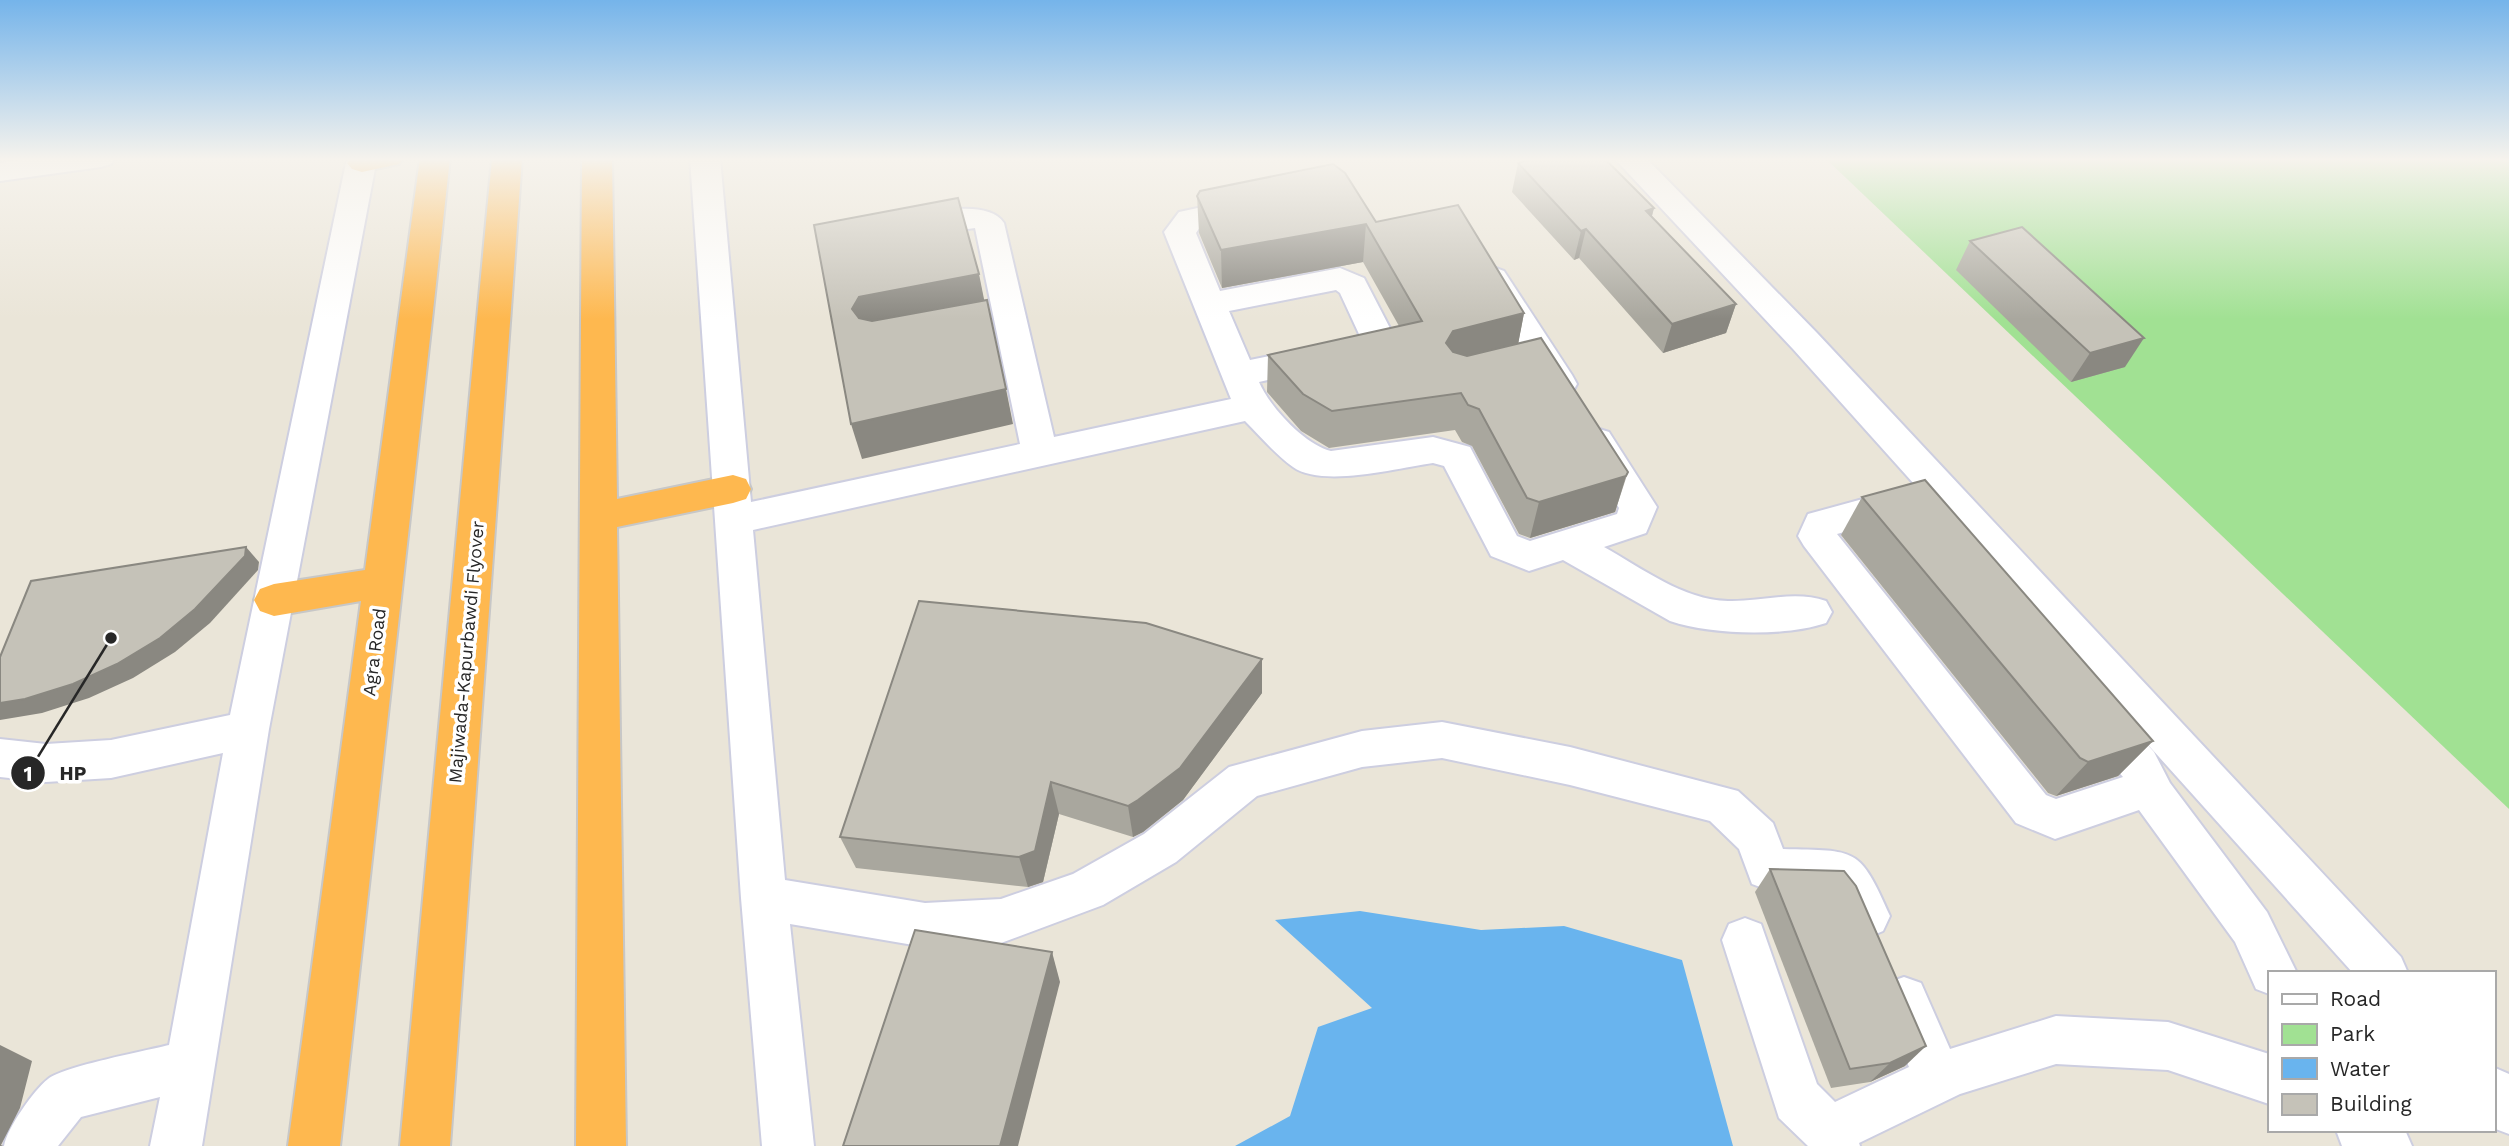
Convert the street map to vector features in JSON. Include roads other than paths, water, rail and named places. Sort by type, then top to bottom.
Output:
[{"type":"highway","name":"Agra Road","points":[[311,1145],[428,211]]},
{"type":"highway","name":"Majiwada-Kapurbawdi Flyover","points":[[425,1146],[503,211]]},
{"type":"highway","points":[[597,211],[601,1146]]},
{"type":"highway","points":[[598,517],[734,505]]},
{"type":"highway","points":[[274,600],[383,582]]},
{"type":"street","points":[[176,1146],[248,729],[360,211]]},
{"type":"street","points":[[709,211],[764,898],[788,1146]]},
{"type":"street","points":[[1226,211],[1190,219],[1180,232],[1252,407],[1307,459],[1331,464],[1433,450],[1457,456],[1504,546],[1529,556],[1633,523],[1638,507],[1480,256]]},
{"type":"street","points":[[1681,211],[1815,351],[2382,971]]},
{"type":"street","points":[[880,232],[975,217],[989,223],[997,321],[1040,454]]},
{"type":"street","points":[[1209,304],[1340,279],[1353,286],[1376,334],[1369,347],[1239,374]]},
{"type":"street","points":[[1508,367],[1544,358]]},
{"type":"street","points":[[734,505],[1040,454],[1252,407]]},
{"type":"street","points":[[2150,787],[2055,820],[2031,809],[1817,536],[1821,524],[1901,501],[1917,507],[2139,765],[2150,787],[2155,797],[2251,927],[2272,971]]},
{"type":"street","points":[[1568,545],[1684,610],[1727,617],[1812,612]]},
{"type":"street","points":[[0,758],[46,763],[111,759],[248,729]]},
{"type":"street","points":[[764,898],[925,925],[1001,921],[1087,890],[1160,848],[1244,780],[1362,749],[1442,740],[1570,766],[1723,805],[1757,837],[1768,869],[1840,871],[1857,893],[1938,1078]]},
{"type":"street","points":[[1745,940],[1797,1100],[1832,1138],[1938,1078],[2056,1040],[2168,1046],[2268,1079]]},
{"type":"street","points":[[29,1146],[30,1141],[66,1096],[190,1064]]},
{"type":"street","points":[[2495,1094],[2509,1109]]},
{"type":"street","points":[[2364,1132],[2386,1146]]},
{"type":"water","points":[[1360,911],[1481,930],[1564,926],[1682,960],[1733,1146],[1235,1146],[1290,1116],[1318,1027],[1372,1008],[1275,920]]},
{"type":"place","name":"HP","points":[[111,638]]}]
